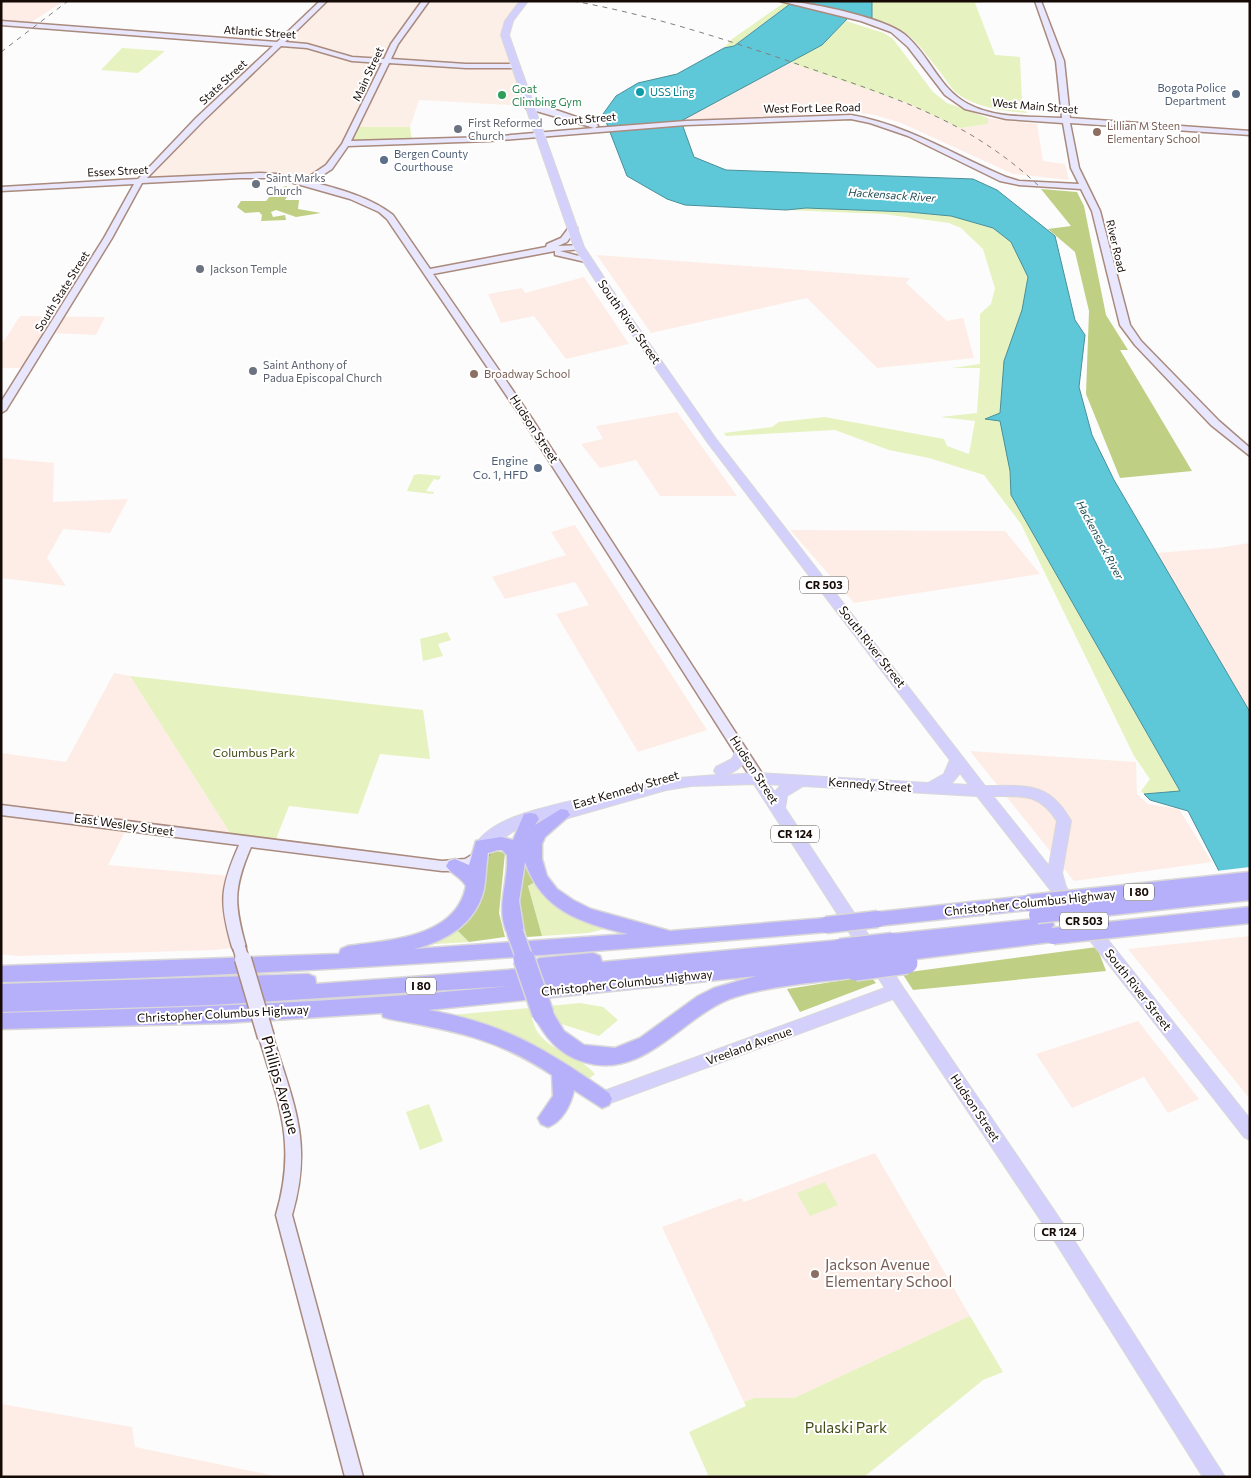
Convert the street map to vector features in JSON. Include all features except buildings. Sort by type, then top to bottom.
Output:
[{"type":"highway","points":[[561,815],[536,834],[532,847],[536,872],[551,892],[584,915],[676,938]]},
{"type":"highway","points":[[528,822],[516,865],[510,900],[515,932],[542,1014],[553,1034],[565,1046],[587,1055],[610,1058],[635,1053],[700,1004],[719,994],[760,983],[840,947],[892,942]]},
{"type":"highway","points":[[289,966],[427,938],[456,922],[465,912],[475,886],[482,851],[499,843],[510,846],[515,852],[516,865]]},
{"type":"highway","points":[[448,866],[464,869],[471,875],[475,886]]},
{"type":"highway","name":"Christopher Columbus Highway","points":[[1,992],[195,987],[366,979],[572,963],[840,947],[892,942],[1041,920],[1250,880]]},
{"type":"highway","name":"Christopher Columbus Highway","points":[[1,1004],[160,1000],[392,988],[562,975],[892,942],[1250,892]]},
{"type":"highway","name":"Christopher Columbus Highway","points":[[892,942],[946,948],[1041,920],[1250,903]]},
{"type":"highway","name":"Christopher Columbus Highway","points":[[1041,920],[1250,915]]},
{"type":"highway","name":"Christopher Columbus Highway","points":[[1,974],[289,966],[676,938],[840,947]]},
{"type":"highway","name":"Christopher Columbus Highway","points":[[1,1021],[198,1016],[365,1007],[496,997],[840,947]]},
{"type":"highway","points":[[365,1007],[447,1022],[489,1033],[526,1049],[602,1099]]},
{"type":"highway","points":[[548,1118],[559,1106],[565,1095],[565,1082],[560,1070]]},
{"type":"main road","name":"State Street","points":[[139,182],[199,120],[324,1]]},
{"type":"main road","name":"Main Street","points":[[304,181],[322,172],[336,158],[346,144],[385,61],[403,30],[426,1]]},
{"type":"main road","name":"CR 503","points":[[524,1],[509,21],[506,30],[510,52],[538,134]]},
{"type":"main road","name":"West Main Street","points":[[783,1],[880,25],[902,36],[942,88],[965,105],[1005,116],[1250,133]]},
{"type":"main road","name":"River Road","points":[[1038,1],[1060,62],[1066,120],[1075,168],[1096,211],[1121,316],[1131,335],[1215,423],[1250,453]]},
{"type":"main road","name":"Atlantic Street","points":[[1,22],[314,47],[352,59],[487,67],[516,66]]},
{"type":"main road","points":[[487,67],[495,65],[510,52]]},
{"type":"main road","points":[[529,106],[606,128]]},
{"type":"main road","name":"West Fort Lee Road","points":[[646,126],[840,117],[872,120],[899,128],[1003,178],[1019,183],[1084,187]]},
{"type":"main road","points":[[576,130],[583,126],[580,122]]},
{"type":"main road","name":"Court Street","points":[[346,144],[397,144],[646,126]]},
{"type":"main road","name":"South River Street","points":[[538,134],[579,247],[712,441],[981,791],[1250,1132]]},
{"type":"main road","points":[[336,158],[364,144]]},
{"type":"main road","name":"Main Street","points":[[334,192],[328,186],[329,179],[336,165],[336,158]]},
{"type":"main road","name":"Essex Street","points":[[1,189],[274,173],[304,181]]},
{"type":"main road","name":"Essex Street","points":[[236,175],[275,176]]},
{"type":"main road","name":"Hudson Street","points":[[275,176],[304,181],[386,212],[522,412],[896,991],[1062,1236],[1215,1477]]},
{"type":"main road","points":[[130,198],[144,185],[158,180]]},
{"type":"main road","name":"South State Street","points":[[1,410],[108,238],[139,182]]},
{"type":"main road","points":[[530,252],[564,240],[573,228]]},
{"type":"main road","points":[[427,272],[530,252],[579,247]]},
{"type":"main road","points":[[530,252],[559,253],[587,261]]},
{"type":"main road","points":[[419,260],[440,266],[479,262]]},
{"type":"main road","points":[[721,771],[732,768],[740,760],[742,752]]},
{"type":"main road","points":[[926,788],[942,784],[950,778],[956,769],[957,759]]},
{"type":"main road","name":"East Kennedy Street","points":[[528,822],[654,779],[696,772],[721,771],[741,772],[758,778]]},
{"type":"main road","name":"East Kennedy Street","points":[[247,842],[448,866],[482,851],[491,836],[505,827],[561,815],[678,782],[758,778]]},
{"type":"main road","name":"Kennedy Street","points":[[758,778],[981,791],[1026,791],[1042,796],[1054,805],[1064,821],[1055,874],[1060,889]]},
{"type":"main road","points":[[778,808],[778,797],[785,788],[803,780]]},
{"type":"main road","name":"East Wesley Street","points":[[1,810],[247,842]]},
{"type":"main road","name":"Phillips Avenue","points":[[247,842],[231,876],[228,890],[231,920],[296,1143],[295,1178],[284,1215],[354,1477]]},
{"type":"main road","name":"Vreeland Avenue","points":[[602,1099],[896,991]]},
{"type":"shaded area","points":[[1,1],[61,3],[30,23],[1,20]]},
{"type":"shaded area","points":[[324,1],[524,1],[506,30],[529,106],[419,100],[410,127],[355,127],[338,155],[308,181],[274,173],[139,182],[206,121],[229,92]]},
{"type":"shaded area","points":[[788,62],[907,103],[960,128],[988,124],[988,118],[1037,124],[1043,161],[1065,164],[1069,180],[1013,174],[901,123],[875,115],[853,112],[681,121]]},
{"type":"shaded area","points":[[597,255],[910,278],[906,283],[947,321],[963,318],[974,358],[877,368],[807,298],[651,333]]},
{"type":"shaded area","points":[[584,277],[629,344],[566,359],[534,316],[501,323],[488,294],[522,288],[525,293]]},
{"type":"shaded area","points":[[20,316],[105,317],[96,335],[50,333],[28,368],[1,368],[1,341],[4,341]]},
{"type":"shaded area","points":[[677,412],[737,496],[660,496],[636,460],[600,468],[581,444],[603,439],[596,426]]},
{"type":"shaded area","points":[[1,458],[54,463],[53,502],[128,499],[110,533],[63,529],[47,558],[66,586],[1,578]]},
{"type":"shaded area","points":[[575,525],[707,730],[638,752],[556,614],[589,605],[575,582],[505,599],[492,577],[566,555],[551,532]]},
{"type":"shaded area","points":[[790,530],[1005,531],[1040,574],[854,603]]},
{"type":"shaded area","points":[[1250,543],[1250,712],[1157,553]]},
{"type":"shaded area","points":[[114,673],[130,676],[234,839],[128,826],[108,865],[231,876],[239,947],[214,950],[17,956],[1,954],[1,753],[66,762]]},
{"type":"shaded area","points":[[970,751],[1136,762],[1137,794],[1148,804],[1179,809],[1212,862],[1074,881]]},
{"type":"shaded area","points":[[1250,936],[1250,1099],[1128,949]]},
{"type":"shaded area","points":[[1138,1021],[1199,1099],[1168,1113],[1144,1077],[1072,1108],[1036,1054]]},
{"type":"shaded area","name":"Jackson Avenue Elementary School","points":[[875,1153],[970,1316],[794,1398],[754,1398],[744,1402],[662,1227],[741,1198],[744,1202]]},
{"type":"shaded area","points":[[1,1404],[132,1427],[135,1447],[280,1477],[1,1477]]},
{"type":"green space","points":[[783,1],[794,1],[734,46],[724,48],[732,39],[785,2]]},
{"type":"green space","points":[[872,1],[994,1],[975,3],[995,55],[1020,57],[1022,101],[1027,113],[982,106],[958,94],[912,38],[895,27],[871,18]]},
{"type":"green space","points":[[846,21],[884,33],[893,39],[933,92],[947,103],[988,118],[988,124],[960,128],[907,103],[788,62],[822,45]]},
{"type":"green space","points":[[122,48],[165,51],[138,73],[101,70]]},
{"type":"green space","points":[[355,127],[410,127],[412,143],[346,144]]},
{"type":"green space","points":[[286,186],[291,190],[285,200],[299,200],[298,209],[321,213],[296,217],[276,210],[271,212],[273,217],[285,215],[286,220],[261,221],[262,215],[259,212],[245,213],[237,207],[241,201],[266,201],[276,189]]},
{"type":"green space","points":[[1041,189],[1077,192],[1084,206],[1106,315],[1128,350],[1120,350],[1192,471],[1120,478],[1086,394],[1089,311],[1075,252],[1048,229],[1071,226]]},
{"type":"green space","points":[[806,208],[861,209],[951,216],[993,228],[1011,242],[1028,276],[1022,310],[1004,361],[1000,414],[986,418],[1000,421],[1008,458],[1011,495],[1180,792],[1144,794],[1141,791],[1150,779],[1134,756],[1021,524],[984,475],[929,458],[889,450],[835,430],[726,436],[724,433],[772,427],[779,422],[825,417],[944,439],[947,446],[969,454],[975,421],[940,417],[977,413],[980,368],[952,368],[980,364],[980,314],[991,304],[995,288],[983,249],[961,228],[949,223],[884,214],[786,210]]},
{"type":"green space","points":[[414,475],[441,476],[439,480],[434,479],[426,491],[434,492],[433,494],[407,491]]},
{"type":"green space","points":[[447,632],[451,640],[438,644],[443,656],[423,661],[420,639]]},
{"type":"green space","name":"Columbus Park","points":[[130,676],[423,710],[430,759],[380,754],[358,814],[289,806],[274,844],[234,839]]},
{"type":"green space","points":[[493,850],[505,853],[499,913],[505,937],[469,942],[456,929],[465,921],[476,906],[481,889],[484,859]]},
{"type":"green space","points":[[525,851],[535,882],[528,886],[542,936],[527,937],[516,904]]},
{"type":"green space","points":[[535,882],[613,927],[588,933],[542,936],[528,886]]},
{"type":"green space","points":[[456,929],[469,942],[420,945]]},
{"type":"green space","points":[[1097,947],[1106,971],[913,990],[902,973]]},
{"type":"green space","points":[[870,976],[876,983],[800,1012],[787,989]]},
{"type":"green space","points":[[580,1003],[603,1007],[618,1020],[599,1036],[555,1022],[549,1006]]},
{"type":"green space","points":[[529,1008],[536,1029],[545,1040],[582,1063],[595,1074],[585,1082],[451,1015]]},
{"type":"green space","points":[[429,1104],[443,1141],[420,1150],[406,1112]]},
{"type":"green space","points":[[825,1182],[838,1205],[810,1216],[797,1193]]},
{"type":"green space","name":"Pulaski Park","points":[[970,1316],[1003,1372],[983,1380],[864,1477],[709,1477],[689,1432],[746,1406],[744,1402],[754,1398],[794,1398]]},
{"type":"water","name":"Hackensack River","points":[[794,1],[872,1],[872,18],[851,15],[822,45],[681,121],[694,157],[726,170],[973,179],[997,190],[1055,236],[1075,320],[1085,335],[1079,387],[1092,435],[1114,480],[1250,712],[1250,922],[1235,902],[1188,811],[1150,800],[1144,794],[1180,791],[1011,495],[1010,471],[1000,421],[985,419],[1000,413],[1004,361],[1022,310],[1028,277],[1011,242],[993,228],[951,216],[908,212],[806,208],[786,210],[685,205],[667,199],[627,176],[603,114],[616,96],[638,83],[677,74],[724,48],[734,46]]},
{"type":"pier","points":[[1250,867],[1250,925],[1233,903],[1216,871]]},
{"type":"railway","points":[[1,52],[68,1]]},
{"type":"railway","points":[[573,1],[631,13],[716,37],[898,100],[957,127],[986,144],[1014,164],[1041,188]]},
{"type":"place","name":"USS Ling","points":[[640,92]]},
{"type":"place","name":"Bogota Police Department","points":[[1236,94]]},
{"type":"place","name":"Goat Climbing Gym","points":[[502,95]]},
{"type":"place","name":"First Reformed Church","points":[[458,129]]},
{"type":"place","name":"Lillian M Steen Elementary School","points":[[1097,132]]},
{"type":"place","name":"Bergen County Courthouse","points":[[384,160]]},
{"type":"place","name":"Saint Marks Church","points":[[256,184]]},
{"type":"place","name":"Jackson Temple","points":[[200,269]]},
{"type":"place","name":"Saint Anthony of Padua Episcopal Church","points":[[253,371]]},
{"type":"place","name":"Broadway School","points":[[474,374]]},
{"type":"place","name":"Engine Co. 1, HFD","points":[[538,468]]},
{"type":"place","name":"Jackson Avenue Elementary School","points":[[815,1274]]}]
